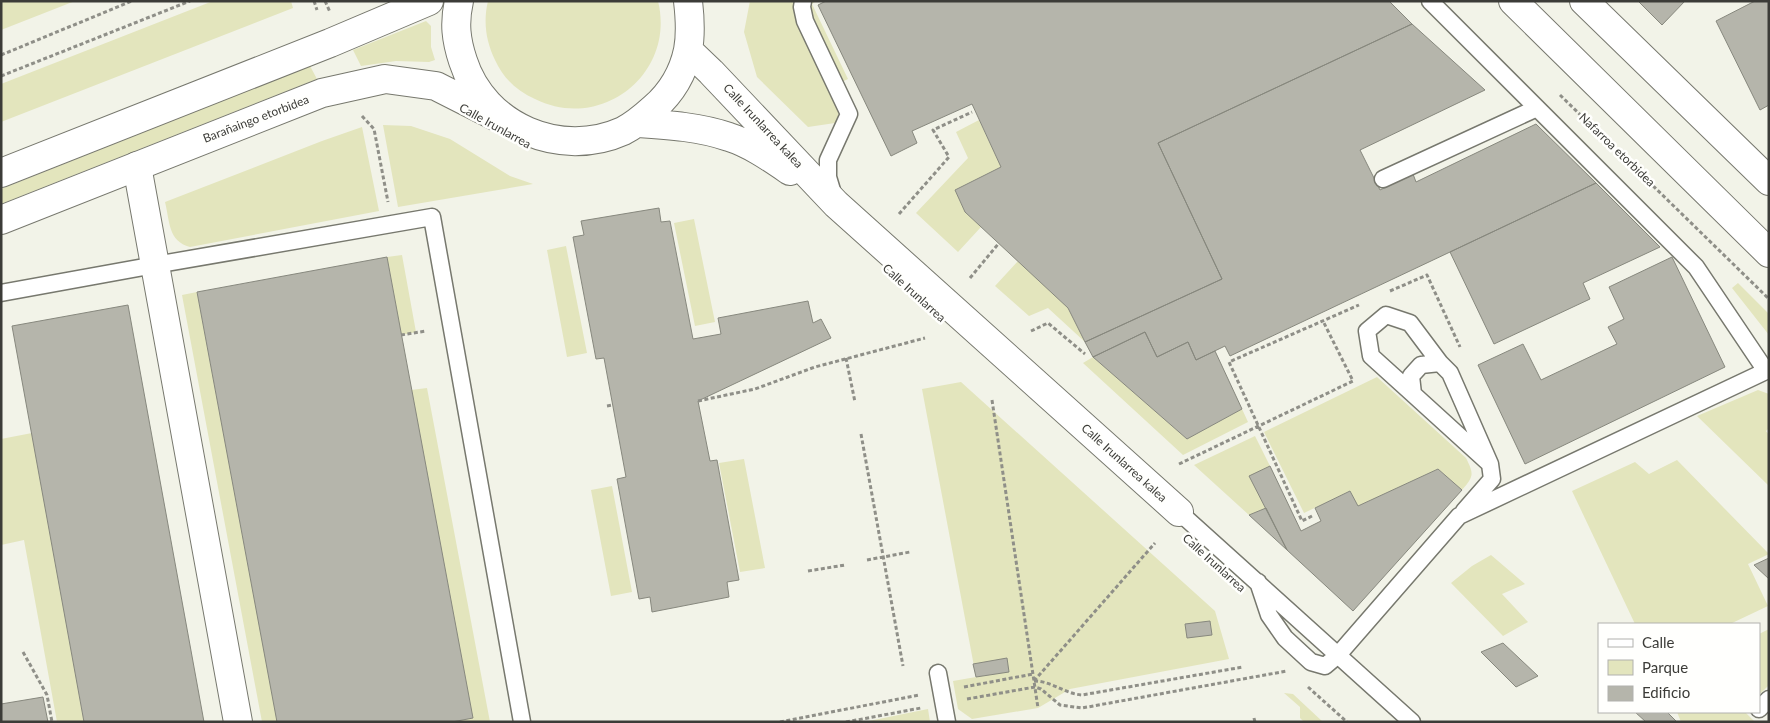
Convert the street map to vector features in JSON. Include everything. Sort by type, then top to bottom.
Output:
[{"type":"main road","points":[[1,173],[330,43],[429,1]]},
{"type":"main road","points":[[458,1],[456,40],[468,75],[486,104],[513,125],[533,135],[555,140],[594,140],[624,130],[638,122],[667,96],[677,80],[688,50],[691,24],[688,1]]},
{"type":"main road","points":[[1513,1],[1769,253]]},
{"type":"main road","points":[[1584,1],[1769,181]]},
{"type":"main road","name":"Calle Irunlarrea kalea","points":[[688,50],[836,204],[1179,512]]},
{"type":"main road","name":"Barañaingo etorbidea","points":[[1,220],[322,93],[385,79],[436,86],[513,125]]},
{"type":"main road","name":"Calle Irunlarrea kalea","points":[[638,122],[669,124],[731,137],[764,153],[836,204]]},
{"type":"main road","points":[[137,166],[238,722]]},
{"type":"lane","points":[[803,1],[802,7],[805,21],[850,114],[828,160],[828,177],[836,204]]},
{"type":"lane","points":[[1430,1],[1696,267],[1766,371],[1459,516]]},
{"type":"lane","points":[[1383,179],[1537,108]]},
{"type":"lane","points":[[1,293],[432,217],[522,722]]},
{"type":"lane","points":[[1258,582],[1268,615],[1286,638],[1311,662],[1324,666],[1338,655],[1492,479],[1490,464],[1450,373],[1440,363],[1410,323],[1386,315],[1366,331],[1371,356],[1490,464]]},
{"type":"lane","points":[[1413,394],[1411,376],[1421,365],[1440,363]]},
{"type":"lane","name":"Calle Irunlarrea kalea","points":[[1179,512],[1412,722]]},
{"type":"lane","points":[[938,673],[947,722]]},
{"type":"lane","points":[[1760,709],[1769,699]]},
{"type":"path","points":[[1,55],[132,1]]},
{"type":"path","points":[[1,76],[190,1]]},
{"type":"path","points":[[314,1],[317,10]]},
{"type":"path","points":[[325,1],[330,14]]},
{"type":"path","name":"Nafarroa etorbidea","points":[[1555,90],[1769,299]]},
{"type":"path","points":[[899,214],[949,157],[933,130],[972,112]]},
{"type":"path","points":[[362,116],[374,129],[389,207]]},
{"type":"path","points":[[970,278],[999,243]]},
{"type":"path","points":[[1179,464],[1353,381],[1323,321]]},
{"type":"path","points":[[1031,331],[1048,323],[1085,354]]},
{"type":"path","points":[[400,335],[426,331]]},
{"type":"path","points":[[698,401],[755,389],[815,367],[924,338]]},
{"type":"path","points":[[846,358],[855,402]]},
{"type":"path","points":[[992,400],[1038,708]]},
{"type":"path","points":[[607,406],[613,405]]},
{"type":"path","points":[[861,434],[903,666]]},
{"type":"path","points":[[1034,682],[1155,542]]},
{"type":"path","points":[[867,560],[910,552]]},
{"type":"path","points":[[808,572],[845,565]]},
{"type":"path","points":[[23,652],[47,695],[52,722]]},
{"type":"path","points":[[1053,700],[1060,705],[1082,708],[1289,671],[1284,666]]},
{"type":"path","points":[[1034,682],[1044,682],[1073,694],[1094,695],[1243,667]]},
{"type":"path","points":[[780,722],[1032,674]]},
{"type":"path","points":[[1306,685],[1347,722]]},
{"type":"green space","points":[[1,1],[75,1],[1,30]]},
{"type":"green space","points":[[213,1],[291,1],[293,8],[1,122],[1,84]]},
{"type":"green space","points":[[488,1],[658,1],[661,28],[656,52],[644,73],[628,90],[608,102],[585,108],[560,107],[528,96],[511,83],[502,73],[492,53],[488,39],[486,16]]},
{"type":"green space","points":[[750,1],[816,1],[812,4],[848,79],[829,88],[839,115],[835,123],[808,127],[757,77],[744,32]]},
{"type":"green space","points":[[426,21],[431,26],[431,47],[435,60],[429,62],[396,61],[361,66],[353,50]]},
{"type":"green space","points":[[310,66],[317,79],[1,204],[1,189]]},
{"type":"green space","points":[[979,120],[1001,167],[955,190],[965,212],[981,227],[958,252],[916,213],[968,158],[956,132]]},
{"type":"green space","points":[[383,125],[411,126],[450,139],[510,176],[533,184],[398,207]]},
{"type":"green space","points":[[362,127],[379,211],[190,247],[178,240],[171,230],[165,202]]},
{"type":"green space","points":[[694,219],[715,322],[695,326],[674,223]]},
{"type":"green space","points":[[566,246],[587,353],[567,357],[547,250]]},
{"type":"green space","points":[[402,255],[416,332],[401,335],[387,257]]},
{"type":"green space","points":[[1018,261],[1068,308],[1085,342],[1048,308],[1029,316],[995,286]]},
{"type":"green space","points":[[1738,283],[1769,314],[1769,335],[1732,288]]},
{"type":"green space","points":[[197,292],[278,722],[262,722],[182,295]]},
{"type":"green space","points":[[1093,357],[1187,439],[1242,409],[1248,422],[1183,455],[1083,363]]},
{"type":"green space","points":[[1377,377],[1466,458],[1472,475],[1471,478],[1462,490],[1438,469],[1358,506],[1350,491],[1304,513],[1264,432]]},
{"type":"green space","points":[[961,382],[1215,611],[1229,659],[1070,689],[1038,708],[972,719],[958,709],[953,681],[976,677],[922,389]]},
{"type":"green space","points":[[427,388],[490,722],[452,722],[411,390]]},
{"type":"green space","points":[[1758,390],[1769,394],[1769,428],[1766,431],[1769,435],[1769,486],[1697,416]]},
{"type":"green space","points":[[32,433],[84,722],[57,722],[24,540],[1,545],[1,439]]},
{"type":"green space","points":[[1255,436],[1270,466],[1266,508],[1249,515],[1194,465]]},
{"type":"green space","points":[[744,459],[765,568],[740,572],[719,463]]},
{"type":"green space","points":[[1677,460],[1769,554],[1748,564],[1768,606],[1732,623],[1635,623],[1572,491],[1635,462],[1649,474]]},
{"type":"green space","points":[[612,486],[632,592],[611,596],[591,490]]},
{"type":"green space","points":[[1491,555],[1525,584],[1502,594],[1528,622],[1503,636],[1451,583],[1472,566]]},
{"type":"green space","points":[[1769,629],[1769,685],[1760,694],[1760,634]]},
{"type":"green space","points":[[1284,693],[1293,694],[1323,722],[1304,722],[1300,718],[1300,707]]},
{"type":"green space","points":[[928,709],[930,722],[864,722]]},
{"type":"green space","points":[[1677,713],[1746,713],[1755,722],[1681,722]]},
{"type":"building","points":[[826,1],[1389,1],[1412,24],[1158,143],[1222,279],[1085,342],[1068,308],[965,212],[955,190],[1001,167],[972,104],[912,131],[917,143],[891,156],[818,5]]},
{"type":"building","points":[[1638,1],[1685,1],[1662,25]]},
{"type":"building","points":[[1755,1],[1769,1],[1769,105],[1760,110],[1716,21]]},
{"type":"building","points":[[1412,24],[1485,90],[1360,150],[1380,190],[1413,174],[1416,182],[1536,124],[1596,183],[1230,356],[1225,346],[1196,360],[1188,342],[1157,357],[1145,332],[1093,357],[1085,342],[1222,279],[1158,143]]},
{"type":"building","points":[[1596,183],[1660,247],[1583,283],[1590,299],[1494,344],[1450,252]]},
{"type":"building","points":[[659,208],[661,222],[670,221],[693,339],[721,334],[718,318],[808,301],[813,323],[821,319],[831,338],[698,401],[710,461],[717,460],[739,580],[727,582],[729,597],[652,612],[650,597],[639,599],[617,479],[626,477],[604,358],[596,359],[573,237],[584,235],[581,221]]},
{"type":"building","points":[[387,257],[473,718],[452,722],[277,722],[197,292]]},
{"type":"building","points":[[1672,257],[1725,367],[1525,464],[1478,365],[1523,344],[1541,380],[1617,344],[1608,327],[1624,319],[1609,287]]},
{"type":"building","points":[[128,305],[204,722],[84,722],[12,326]]},
{"type":"building","points":[[1145,332],[1157,357],[1188,342],[1196,360],[1215,351],[1242,409],[1187,439],[1093,357]]},
{"type":"building","points":[[1270,466],[1301,531],[1321,521],[1315,508],[1350,491],[1358,506],[1438,469],[1462,490],[1353,611],[1287,550],[1249,476]]},
{"type":"building","points":[[1266,508],[1287,550],[1249,515]]},
{"type":"building","points":[[1769,558],[1769,579],[1754,565]]},
{"type":"building","points":[[1210,621],[1212,635],[1187,638],[1185,624]]},
{"type":"building","points":[[1503,643],[1538,676],[1516,687],[1481,652]]},
{"type":"building","points":[[1007,658],[1009,672],[976,677],[973,664]]},
{"type":"building","points":[[43,697],[48,722],[1,722],[1,704]]},
{"type":"building","points":[[1636,713],[1668,713],[1677,722],[1646,722]]}]
